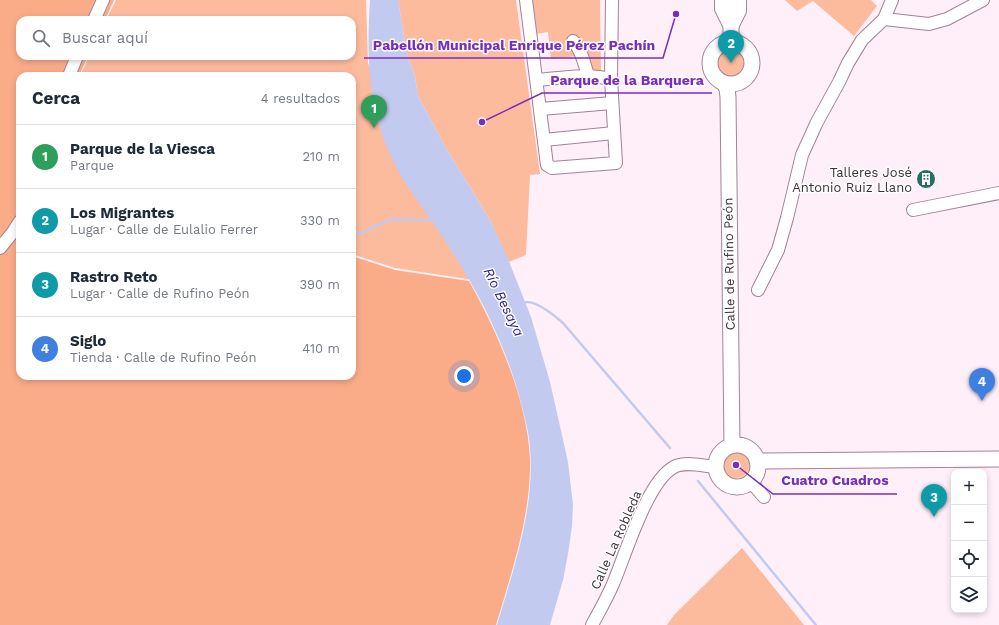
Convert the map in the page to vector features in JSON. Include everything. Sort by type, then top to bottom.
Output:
[{"type":"main road","points":[[731,0],[731,35],[748,50],[752,58],[752,63],[750,72],[744,80],[730,83],[714,76],[710,68],[710,60],[713,52],[731,35]]},
{"type":"main road","name":"Calle de Rufino Peón","points":[[730,83],[727,89],[736,445]]},
{"type":"main road","points":[[736,445],[750,450],[756,456],[755,471],[742,486],[730,486],[724,483],[720,478],[716,467],[719,455],[724,449],[736,445]]},
{"type":"main road","points":[[755,471],[999,459]]},
{"type":"main road","points":[[755,471],[999,465]]},
{"type":"street","points":[[96,16],[103,0]]},
{"type":"street","points":[[526,0],[547,165],[552,168],[616,163],[611,79],[612,0]]},
{"type":"street","points":[[721,0],[721,9],[731,35]]},
{"type":"street","points":[[731,35],[740,10],[740,0]]},
{"type":"street","points":[[758,290],[778,250],[802,155],[817,122],[848,63],[862,40],[884,19],[892,0]]},
{"type":"street","points":[[884,19],[929,24],[947,19],[983,0]]},
{"type":"street","points":[[573,42],[577,45],[581,52],[588,76]]},
{"type":"street","points":[[71,72],[76,60]]},
{"type":"street","points":[[537,80],[588,76],[611,79]]},
{"type":"street","points":[[541,109],[612,103]]},
{"type":"street","points":[[544,140],[614,133]]},
{"type":"street","points":[[913,210],[999,193]]},
{"type":"street","points":[[0,248],[16,227]]},
{"type":"street","name":"Calle La Robleda","points":[[592,625],[612,586],[646,500],[656,485],[666,473],[674,467],[680,465],[716,467]]},
{"type":"street","points":[[755,471],[764,497]]},
{"type":"shaded area","points":[[0,0],[114,0],[107,16],[16,16],[16,60],[86,60],[81,72],[16,72],[16,380],[356,380],[356,257],[395,270],[469,281],[500,344],[524,414],[530,460],[524,523],[514,564],[496,625],[0,625]]},
{"type":"shaded area","points":[[116,0],[366,0],[368,63],[385,105],[480,281],[395,268],[356,255],[356,72],[82,72],[87,60],[356,60],[356,16],[108,16]]},
{"type":"shaded area","points":[[398,0],[516,0],[540,174],[530,175],[526,255],[509,262],[490,220],[446,148],[418,96],[415,77],[407,54]]},
{"type":"shaded area","points":[[531,0],[600,0],[601,74],[592,68],[586,55],[551,59],[548,32],[535,34]]},
{"type":"shaded area","points":[[785,0],[871,0],[877,6],[854,36],[813,1],[797,11]]},
{"type":"shaded area","points":[[731,48],[742,52],[746,63],[742,74],[731,78],[720,74],[716,63],[720,52]]},
{"type":"shaded area","points":[[736,450],[746,454],[750,464],[746,474],[736,478],[726,474],[722,464],[726,454]]},
{"type":"shaded area","points":[[742,548],[804,625],[667,625],[674,615]]},
{"type":"water","name":"Río Besaya","points":[[370,0],[398,0],[407,54],[415,77],[418,96],[446,148],[490,220],[506,254],[531,317],[550,382],[568,462],[573,505],[568,554],[563,580],[550,625],[497,625],[522,538],[526,515],[531,470],[527,429],[520,399],[506,356],[488,314],[454,255],[404,181],[386,145],[375,110],[370,74]]},
{"type":"waterway","points":[[356,234],[393,219],[434,220]]},
{"type":"waterway","points":[[523,303],[528,302],[538,305],[550,312],[563,323],[670,448]]},
{"type":"waterway","points":[[698,481],[816,625]]},
{"type":"place","name":"Pabellón Municipal Enrique Pérez Pachín","points":[[676,14]]},
{"type":"place","name":"Los Migrantes","points":[[731,63]]},
{"type":"place","name":"Parque de la Barquera","points":[[482,122]]},
{"type":"place","name":"Parque de la Viesca","points":[[374,128]]},
{"type":"place","name":"Talleres José Antonio Ruiz Llano","points":[[926,179]]},
{"type":"place","name":"Siglo","points":[[982,401]]},
{"type":"place","name":"Cuatro Cuadros","points":[[736,465]]},
{"type":"place","name":"Rastro Reto","points":[[934,517]]}]
